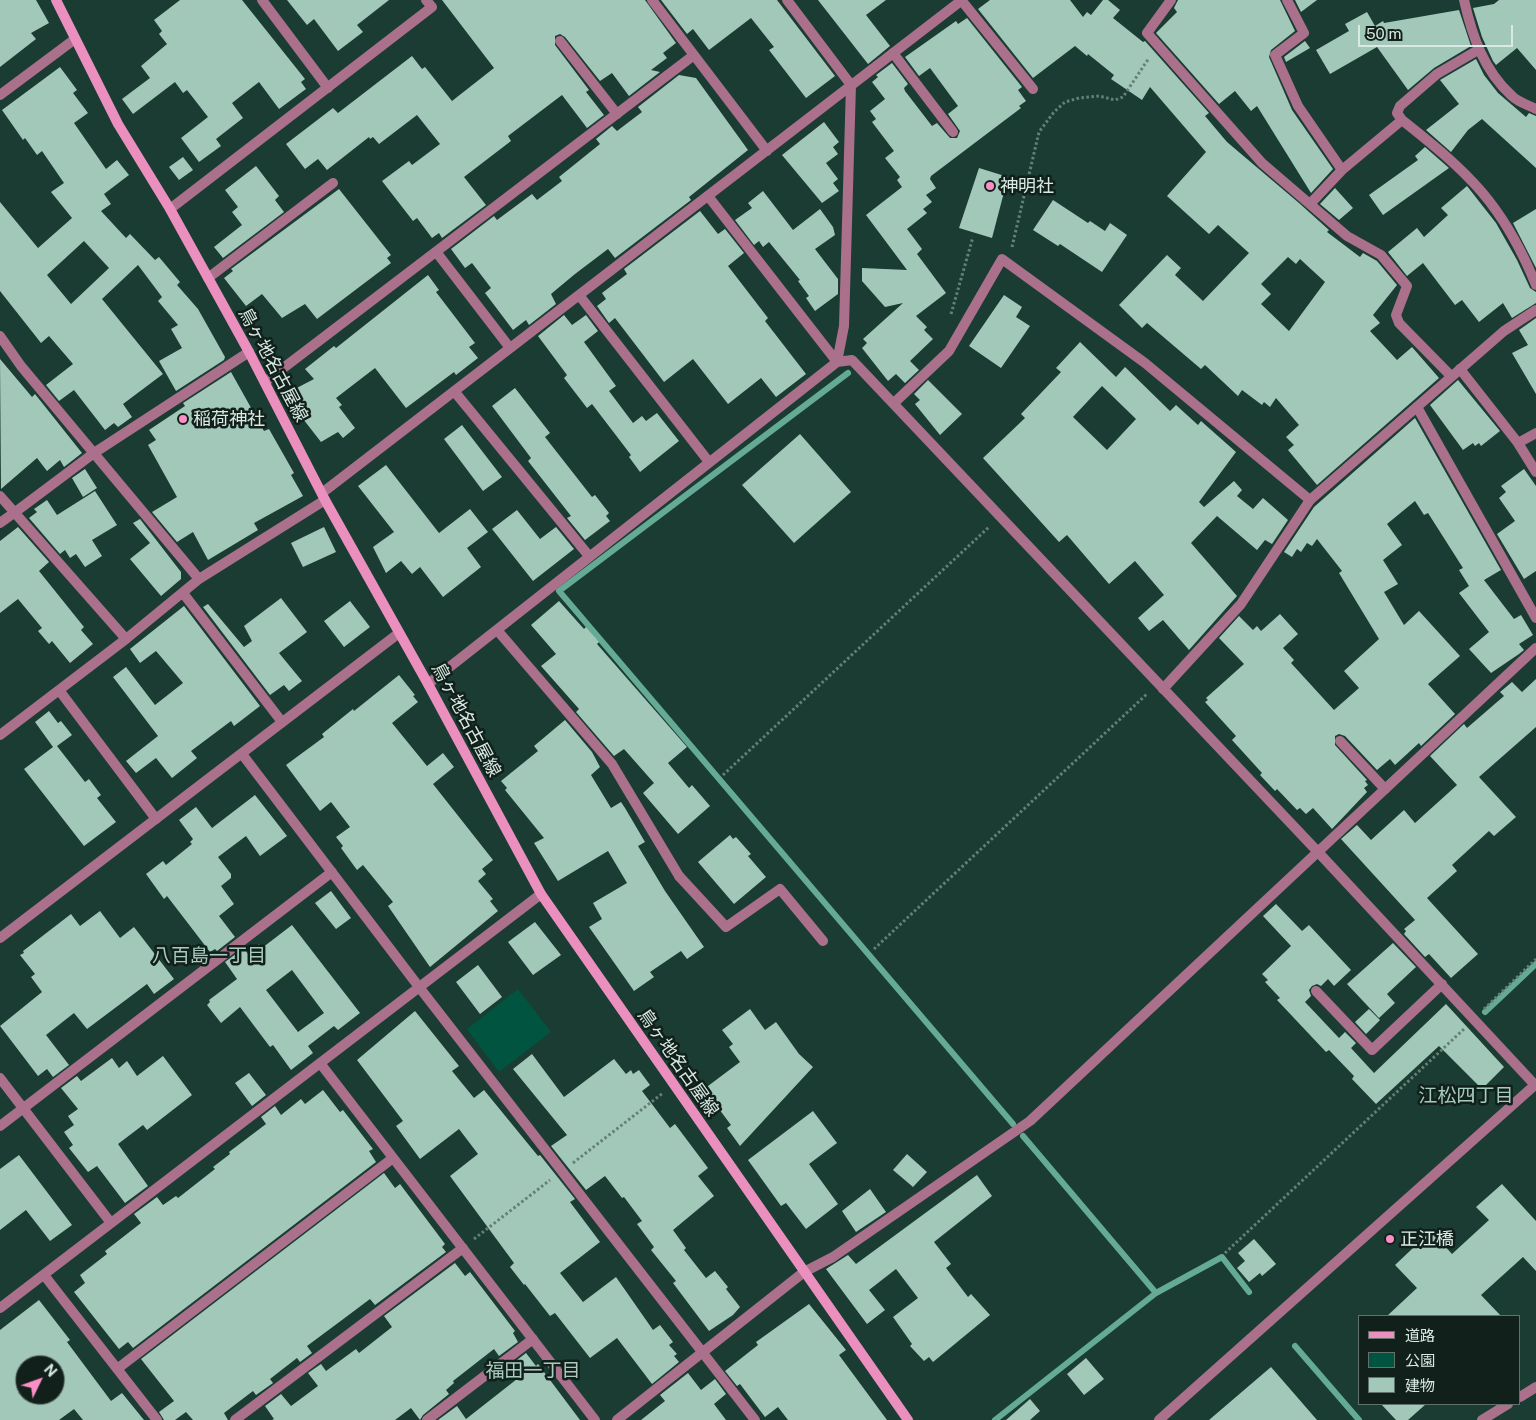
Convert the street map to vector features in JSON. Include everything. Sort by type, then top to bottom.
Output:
[{"type":"main road","name":"鳥ヶ地名古屋線","points":[[56,0],[118,124],[170,209],[249,352],[324,496],[541,894],[908,1420]]},
{"type":"street","points":[[262,0],[328,88]]},
{"type":"street","points":[[170,209],[432,7],[426,0]]},
{"type":"street","points":[[652,0],[767,150]]},
{"type":"street","points":[[787,0],[851,86],[844,326],[837,362]]},
{"type":"street","points":[[0,735],[126,639],[200,579],[324,496],[454,391],[962,0],[1033,90]]},
{"type":"street","points":[[1171,0],[1147,33],[1262,163],[1346,236],[1381,255],[1407,286],[1396,315],[1399,323],[1451,376]]},
{"type":"street","points":[[1287,0],[1304,33],[1276,55],[1298,106],[1342,170]]},
{"type":"street","points":[[1464,0],[1478,50],[1491,72],[1513,97],[1536,108]]},
{"type":"street","points":[[0,95],[76,39]]},
{"type":"street","points":[[560,41],[617,114]]},
{"type":"street","points":[[1478,50],[1437,74],[1400,106],[1397,113],[1402,120],[1460,166],[1490,200],[1507,224],[1536,285]]},
{"type":"street","points":[[893,53],[954,132]]},
{"type":"street","points":[[265,382],[437,253],[694,55]]},
{"type":"street","points":[[1310,204],[1342,170],[1402,120]]},
{"type":"street","points":[[208,278],[333,183]]},
{"type":"street","points":[[708,196],[837,362]]},
{"type":"street","points":[[437,253],[510,348]]},
{"type":"street","points":[[894,403],[949,351],[1002,259],[1146,363],[1310,500]]},
{"type":"street","points":[[580,295],[709,462]]},
{"type":"street","points":[[1160,687],[1240,604],[1310,500],[1504,331],[1536,310]]},
{"type":"street","points":[[0,336],[21,366],[200,579]]},
{"type":"street","points":[[0,523],[94,453],[249,352]]},
{"type":"street","points":[[428,684],[837,362],[852,360],[1475,1018],[1536,1085],[1159,1420]]},
{"type":"street","points":[[1460,369],[1518,443],[1536,472]]},
{"type":"street","points":[[454,391],[589,556]]},
{"type":"street","points":[[1417,407],[1536,618]]},
{"type":"street","points":[[1518,443],[1536,433]]},
{"type":"street","points":[[0,496],[126,639]]},
{"type":"street","points":[[183,593],[282,722]]},
{"type":"street","points":[[497,630],[612,764],[679,876],[726,926],[780,889],[823,941]]},
{"type":"street","points":[[0,938],[399,633]]},
{"type":"street","points":[[617,1420],[704,1354],[804,1272],[833,1257],[1030,1121],[1536,648]]},
{"type":"street","points":[[60,690],[156,819]]},
{"type":"street","points":[[1340,741],[1385,790]]},
{"type":"street","points":[[242,754],[419,987],[755,1420]]},
{"type":"street","points":[[0,1126],[332,872]]},
{"type":"street","points":[[0,1308],[541,894]]},
{"type":"street","points":[[1316,991],[1372,1050],[1442,984]]},
{"type":"street","points":[[320,1063],[595,1420]]},
{"type":"street","points":[[0,1078],[111,1223]]},
{"type":"street","points":[[117,1369],[393,1158]]},
{"type":"street","points":[[235,1420],[247,1416],[463,1248]]},
{"type":"street","points":[[44,1275],[158,1420]]},
{"type":"street","points":[[427,1420],[533,1339]]},
{"type":"street","points":[[1521,1396],[1536,1387]]},
{"type":"street","points":[[1482,1420],[1506,1405]]},
{"type":"path","points":[[1009,263],[1039,132],[1054,112],[1065,102],[1078,98],[1099,96],[1115,100],[1122,96],[1158,46]]},
{"type":"path","points":[[950,317],[973,237]]},
{"type":"path","points":[[723,775],[1001,517]]},
{"type":"path","points":[[874,949],[1160,687]]},
{"type":"path","points":[[1225,1252],[1536,959]]},
{"type":"green space","points":[[518,989],[551,1032],[499,1072],[467,1029]]},
{"type":"building","points":[[0,0],[36,0],[49,23],[31,33],[36,39],[0,67]]},
{"type":"building","points":[[180,0],[242,0],[305,79],[301,82],[306,89],[279,109],[259,82],[232,103],[243,118],[216,139],[221,146],[199,162],[181,138],[208,117],[187,90],[183,93],[175,82],[133,114],[122,99],[150,78],[141,66],[167,44],[159,34],[162,31],[154,20]]},
{"type":"building","points":[[287,0],[389,0],[357,25],[363,32],[338,51],[314,19],[307,25]]},
{"type":"building","points":[[442,0],[645,0],[676,43],[663,53],[667,58],[651,70],[660,72],[629,96],[612,73],[600,81],[565,37],[560,34],[555,36],[555,45],[589,90],[586,92],[604,115],[587,128],[562,95],[508,136],[511,141],[464,177],[486,205],[442,238],[439,233],[432,238],[417,218],[413,221],[382,181],[409,161],[412,165],[440,144],[417,115],[379,144],[373,137],[370,139],[369,137],[327,170],[318,159],[305,169],[286,144],[333,108],[338,113],[412,56],[422,69],[425,67],[452,101],[494,68]]},
{"type":"building","points":[[661,0],[777,0],[835,76],[806,98],[769,50],[774,47],[751,18],[709,50],[693,29],[687,34]]},
{"type":"building","points":[[818,0],[886,0],[866,15],[890,46],[868,64]]},
{"type":"building","points":[[990,0],[1070,0],[1083,17],[1087,12],[1091,15],[1103,0],[1108,0],[1120,10],[1113,18],[1143,42],[1145,41],[1209,113],[1205,116],[1227,142],[1329,230],[1327,232],[1360,257],[1363,253],[1377,261],[1397,285],[1373,315],[1380,323],[1370,331],[1397,360],[1412,347],[1439,378],[1317,485],[1288,450],[1294,445],[1286,437],[1299,425],[1276,398],[1270,407],[1264,402],[1262,405],[1242,390],[1238,396],[1205,365],[1201,369],[1147,323],[1142,328],[1119,305],[1167,255],[1181,268],[1175,275],[1203,301],[1249,253],[1218,225],[1209,234],[1167,196],[1206,152],[1150,87],[1142,100],[1111,79],[1114,75],[1075,46],[1033,78],[978,9]],"holes":[[[1288,257],[1296,264],[1300,259],[1325,282],[1289,331],[1261,304],[1271,294],[1261,284]]]},
{"type":"building","points":[[1178,0],[1280,0],[1295,31],[1271,50],[1269,57],[1292,110],[1333,169],[1311,193],[1257,106],[1251,111],[1235,91],[1219,104],[1156,33],[1177,12],[1174,8]]},
{"type":"building","points":[[1295,0],[1317,0],[1301,12]]},
{"type":"building","points":[[1499,0],[1536,0],[1536,70],[1517,48],[1496,65],[1493,61],[1482,37],[1473,8],[1494,4]]},
{"type":"building","points":[[1459,10],[1471,46],[1434,68],[1408,90],[1377,47],[1330,74],[1316,50],[1349,31],[1345,24],[1367,12],[1375,26],[1383,21],[1384,23]]},
{"type":"building","points":[[967,18],[1022,87],[1018,90],[1026,101],[1019,106],[1021,108],[931,176],[930,179],[936,188],[926,195],[932,202],[923,209],[927,213],[907,229],[922,249],[917,254],[946,293],[916,316],[927,327],[924,330],[933,339],[910,361],[919,370],[905,383],[896,374],[888,381],[862,348],[867,343],[863,339],[903,303],[885,307],[862,281],[862,268],[907,270],[866,215],[902,187],[897,180],[900,177],[885,158],[894,151],[872,122],[876,119],[870,111],[885,99],[872,82],[878,77],[876,75],[892,63],[908,84],[904,88],[905,91],[932,126],[937,123],[950,138],[957,138],[960,131],[948,114],[958,106],[930,68],[919,76],[905,57],[956,21],[958,24]]},
{"type":"building","points":[[1305,41],[1310,48],[1286,62],[1284,57]]},
{"type":"building","points":[[1476,59],[1484,75],[1498,93],[1526,117],[1529,113],[1536,116],[1536,168],[1482,119],[1468,130],[1451,152],[1426,130],[1459,104],[1440,80]]},
{"type":"building","points":[[60,67],[77,90],[73,93],[88,113],[74,123],[106,169],[117,160],[129,175],[104,194],[111,204],[101,211],[126,238],[130,234],[155,260],[159,257],[180,282],[177,285],[198,309],[225,357],[224,360],[176,391],[159,361],[182,348],[171,329],[178,325],[158,301],[162,297],[138,265],[102,299],[163,374],[123,404],[132,417],[118,427],[114,423],[105,430],[74,390],[59,401],[46,385],[73,364],[49,336],[41,343],[0,291],[0,202],[38,248],[72,218],[51,192],[64,183],[42,151],[37,155],[25,138],[23,140],[2,110]],"holes":[[[84,241],[109,268],[71,304],[47,275]]]},
{"type":"building","points":[[679,75],[696,78],[748,150],[689,197],[691,200],[615,258],[608,249],[575,274],[551,294],[556,304],[529,325],[526,320],[513,330],[485,293],[491,288],[472,263],[465,268],[451,249],[494,216],[497,220],[532,194],[537,200],[562,181],[559,177],[600,144],[596,139],[612,126],[617,131],[642,112],[638,107]]},
{"type":"building","points":[[824,122],[839,142],[833,147],[838,154],[826,163],[838,179],[833,183],[839,191],[822,203],[782,155]]},
{"type":"building","points":[[1425,147],[1449,168],[1383,215],[1369,195],[1418,160],[1415,156]]},
{"type":"building","points":[[183,157],[193,170],[179,180],[169,167]]},
{"type":"building","points":[[256,166],[279,196],[275,200],[284,212],[223,258],[214,247],[242,225],[232,212],[238,207],[225,190]]},
{"type":"building","points":[[979,168],[1008,177],[992,238],[959,228]]},
{"type":"building","points":[[1467,186],[1496,223],[1530,288],[1536,292],[1536,303],[1512,318],[1503,303],[1479,322],[1462,300],[1455,305],[1423,263],[1407,276],[1388,252],[1417,228],[1424,237],[1448,215],[1441,208]]},
{"type":"building","points":[[1335,188],[1353,208],[1339,220],[1320,204]]},
{"type":"building","points":[[339,189],[391,255],[387,258],[391,263],[317,319],[305,304],[282,318],[262,294],[246,306],[224,278],[233,271],[231,269]]},
{"type":"building","points":[[763,191],[793,230],[820,209],[833,227],[835,235],[815,249],[838,279],[838,294],[815,311],[806,298],[809,296],[798,281],[800,280],[769,242],[763,247],[759,241],[754,245],[735,220],[752,208],[748,203]]},
{"type":"building","points":[[1053,200],[1088,223],[1090,221],[1105,231],[1110,223],[1127,235],[1102,272],[1060,244],[1058,246],[1033,230]]},
{"type":"building","points":[[1536,209],[1536,268],[1513,223]]},
{"type":"building","points":[[700,211],[718,234],[725,229],[744,253],[728,266],[768,318],[765,321],[806,374],[776,397],[761,378],[728,404],[693,359],[664,382],[615,318],[609,323],[597,306],[606,299],[602,293],[627,274],[624,269]]},
{"type":"building","points":[[428,275],[439,290],[436,292],[475,343],[469,347],[478,358],[456,375],[454,372],[406,408],[375,368],[336,398],[342,405],[339,407],[355,428],[343,438],[338,432],[321,442],[300,415],[289,392],[314,379],[305,369],[334,346],[336,348]]},
{"type":"building","points":[[1004,295],[1022,307],[1016,317],[1030,326],[1001,368],[969,346]]},
{"type":"building","points":[[564,315],[572,325],[586,315],[598,331],[584,342],[616,386],[609,391],[633,423],[642,416],[646,421],[657,413],[679,441],[640,472],[629,457],[631,455],[592,404],[587,408],[564,378],[567,375],[538,336]]},
{"type":"building","points":[[1536,318],[1536,394],[1512,353],[1528,345],[1519,330]]},
{"type":"building","points":[[1080,342],[1116,377],[1125,367],[1170,411],[1176,405],[1198,425],[1201,421],[1236,452],[1199,502],[1204,507],[1234,481],[1242,490],[1237,496],[1253,509],[1263,498],[1288,520],[1272,544],[1265,540],[1257,550],[1217,516],[1191,543],[1237,596],[1189,650],[1163,620],[1149,631],[1138,618],[1164,595],[1135,561],[1109,584],[1067,535],[1059,542],[983,458],[1025,418],[1021,414],[1061,372],[1056,368]],"holes":[[[1102,386],[1136,419],[1107,450],[1073,417]]]},
{"type":"building","points":[[0,359],[32,397],[35,394],[82,453],[64,467],[60,460],[47,471],[37,458],[1,489]]},
{"type":"building","points":[[231,372],[264,431],[269,429],[294,473],[291,475],[303,496],[254,523],[258,530],[208,560],[193,532],[177,542],[152,512],[177,497],[148,445],[156,440],[149,430],[185,406],[183,403]]},
{"type":"building","points":[[928,380],[962,414],[940,435],[915,404],[920,400],[914,394]]},
{"type":"building","points":[[1458,380],[1500,431],[1481,446],[1479,443],[1475,446],[1473,443],[1463,450],[1430,405]]},
{"type":"building","points":[[515,388],[550,433],[545,437],[592,497],[595,495],[609,513],[606,516],[610,521],[585,540],[567,518],[571,516],[528,461],[531,458],[492,406]]},
{"type":"building","points":[[1415,418],[1501,570],[1484,580],[1514,619],[1521,615],[1533,635],[1519,644],[1524,650],[1491,673],[1469,649],[1489,632],[1459,593],[1469,586],[1459,570],[1463,568],[1428,513],[1424,515],[1415,501],[1387,524],[1402,545],[1383,560],[1398,584],[1384,592],[1404,625],[1419,611],[1460,656],[1428,684],[1455,714],[1421,746],[1419,743],[1395,765],[1390,759],[1377,770],[1345,736],[1339,734],[1335,736],[1335,745],[1367,780],[1365,781],[1368,785],[1364,788],[1367,792],[1332,829],[1313,808],[1306,814],[1300,808],[1297,810],[1277,789],[1275,791],[1260,775],[1262,773],[1232,740],[1236,736],[1205,702],[1208,700],[1206,698],[1244,664],[1219,638],[1239,616],[1253,630],[1257,626],[1261,631],[1280,614],[1298,634],[1283,648],[1294,660],[1291,663],[1334,710],[1359,688],[1344,671],[1379,639],[1339,573],[1342,571],[1317,539],[1312,546],[1307,543],[1301,552],[1297,549],[1292,557],[1284,552],[1314,507]]},
{"type":"building","points":[[462,425],[502,477],[483,491],[444,439]]},
{"type":"building","points":[[800,434],[851,492],[794,543],[742,485]]},
{"type":"building","points":[[386,465],[439,533],[470,509],[488,532],[467,548],[481,567],[443,597],[420,567],[412,574],[401,561],[386,573],[373,547],[394,532],[358,486]]},
{"type":"building","points":[[85,469],[97,488],[83,497],[72,478]]},
{"type":"building","points":[[1524,469],[1536,486],[1536,571],[1524,579],[1497,534],[1515,521],[1499,498],[1506,492],[1501,486]]},
{"type":"building","points":[[95,491],[117,525],[92,540],[102,556],[85,567],[76,554],[70,558],[65,550],[60,554],[29,518],[37,512],[34,509],[47,500],[57,515]]},
{"type":"building","points":[[517,510],[540,539],[556,527],[574,549],[533,581],[492,529]]},
{"type":"building","points":[[140,519],[181,572],[181,579],[161,596],[130,559],[150,543],[133,523]]},
{"type":"building","points":[[18,527],[49,562],[39,571],[84,627],[81,630],[93,644],[70,663],[52,641],[49,644],[38,631],[42,628],[18,599],[0,613],[0,541]]},
{"type":"building","points":[[324,527],[336,552],[303,567],[291,543]]},
{"type":"building","points":[[281,598],[307,632],[279,653],[302,681],[289,691],[284,685],[270,695],[203,607],[208,604],[244,647],[252,641],[244,626]]},
{"type":"building","points":[[350,601],[370,627],[344,647],[324,621]]},
{"type":"building","points":[[559,601],[584,629],[586,627],[599,642],[597,644],[687,747],[668,763],[689,788],[692,785],[710,806],[678,834],[643,793],[654,783],[624,749],[614,756],[576,712],[579,709],[541,666],[556,654],[531,625]]},
{"type":"building","points":[[184,606],[260,706],[234,726],[231,721],[191,751],[197,758],[172,778],[156,758],[136,773],[126,761],[158,736],[113,677],[126,667],[155,705],[183,683],[156,651],[140,663],[130,649]]},
{"type":"building","points":[[399,675],[415,695],[413,696],[418,702],[392,723],[427,766],[443,753],[454,767],[433,784],[493,860],[482,869],[486,874],[478,881],[493,899],[490,901],[498,911],[430,967],[388,906],[393,902],[363,865],[357,870],[341,848],[343,846],[336,837],[350,827],[331,802],[320,811],[286,765],[324,737],[322,734],[353,709],[354,711]]},
{"type":"building","points":[[1536,679],[1536,727],[1479,777],[1516,817],[1494,836],[1489,831],[1452,865],[1457,871],[1427,898],[1478,954],[1451,978],[1429,954],[1425,957],[1404,934],[1406,931],[1404,929],[1415,920],[1341,839],[1357,825],[1371,840],[1404,810],[1415,823],[1457,785],[1430,756],[1464,724],[1467,728],[1504,696],[1500,692],[1512,682],[1522,692]]},
{"type":"building","points":[[49,711],[58,723],[61,721],[72,735],[57,746],[85,782],[89,779],[101,795],[97,798],[116,822],[84,846],[24,769],[53,747],[35,722]]},
{"type":"building","points":[[565,720],[592,752],[600,767],[591,775],[611,808],[621,802],[645,842],[638,846],[665,891],[704,947],[687,959],[681,951],[650,972],[654,977],[634,991],[589,927],[602,919],[593,903],[627,883],[608,851],[558,881],[534,843],[544,838],[505,790],[507,788],[501,781],[538,751],[534,746]]},
{"type":"building","points":[[255,795],[287,836],[260,856],[246,836],[218,857],[231,874],[231,878],[221,886],[234,904],[219,916],[235,937],[217,951],[215,949],[210,952],[167,896],[164,899],[146,874],[163,861],[166,865],[192,844],[190,842],[193,839],[179,820],[196,807],[212,828]]},
{"type":"building","points":[[730,835],[733,839],[736,837],[751,854],[748,856],[766,877],[734,904],[698,862]]},
{"type":"building","points":[[331,891],[351,918],[336,929],[315,903]]},
{"type":"building","points":[[1276,904],[1302,931],[1309,925],[1351,970],[1334,986],[1328,979],[1321,986],[1317,984],[1312,986],[1309,990],[1311,996],[1305,1002],[1339,1038],[1345,1032],[1356,1043],[1351,1048],[1374,1073],[1446,1004],[1504,1067],[1482,1089],[1439,1046],[1376,1104],[1352,1079],[1354,1076],[1329,1050],[1326,1052],[1277,1000],[1280,998],[1265,982],[1268,980],[1262,974],[1291,946],[1263,916]]},
{"type":"building","points":[[100,911],[120,938],[134,927],[174,979],[154,994],[147,984],[87,1029],[74,1013],[46,1035],[69,1065],[53,1077],[47,1069],[38,1076],[0,1026],[42,992],[31,977],[35,974],[20,955],[71,914],[80,926]]},
{"type":"building","points":[[535,922],[561,955],[533,975],[508,942]]},
{"type":"building","points":[[292,925],[360,1013],[338,1030],[334,1026],[308,1046],[313,1053],[291,1070],[273,1045],[270,1047],[240,1007],[221,1023],[207,1005],[210,1002],[209,1000],[237,979],[225,962],[244,948],[248,954],[259,944],[262,948]],"holes":[[[292,970],[324,1013],[298,1032],[266,990]]]},
{"type":"building","points":[[1393,943],[1416,967],[1387,994],[1395,1003],[1379,1018],[1347,984]]},
{"type":"building","points":[[478,965],[502,997],[480,1014],[456,982]]},
{"type":"building","points":[[750,1009],[765,1030],[776,1022],[799,1054],[813,1067],[740,1146],[727,1128],[731,1125],[704,1089],[740,1062],[729,1047],[733,1044],[722,1030]]},
{"type":"building","points":[[1369,1009],[1380,1020],[1366,1034],[1355,1022]]},
{"type":"building","points":[[415,1011],[459,1066],[452,1071],[474,1098],[484,1090],[575,1199],[570,1202],[600,1242],[560,1273],[583,1302],[616,1277],[653,1330],[660,1325],[673,1342],[669,1345],[677,1354],[674,1356],[679,1362],[652,1384],[617,1338],[590,1358],[555,1313],[550,1316],[510,1267],[514,1263],[450,1176],[478,1154],[459,1129],[420,1159],[396,1126],[403,1121],[357,1060]]},
{"type":"building","points":[[532,1054],[564,1097],[614,1059],[626,1074],[631,1070],[633,1074],[639,1070],[650,1085],[642,1091],[670,1128],[675,1124],[708,1168],[698,1176],[714,1196],[673,1230],[686,1248],[684,1250],[706,1278],[715,1271],[728,1287],[726,1289],[740,1307],[733,1315],[709,1331],[673,1283],[676,1281],[651,1250],[654,1247],[637,1224],[642,1221],[624,1197],[622,1198],[605,1176],[586,1190],[551,1146],[567,1135],[513,1069]]},
{"type":"building","points":[[163,1056],[192,1095],[147,1130],[143,1125],[118,1144],[148,1186],[125,1203],[97,1166],[88,1172],[69,1148],[73,1145],[64,1132],[74,1125],[68,1116],[78,1109],[61,1088],[77,1076],[81,1081],[112,1058],[119,1068],[127,1061],[137,1076]]},
{"type":"building","points":[[249,1073],[266,1095],[252,1106],[235,1083]]},
{"type":"building","points":[[323,1090],[340,1112],[343,1110],[373,1149],[369,1151],[376,1162],[133,1348],[128,1342],[119,1349],[74,1292],[85,1283],[80,1275],[107,1254],[105,1251],[141,1223],[134,1214],[157,1197],[163,1205],[176,1196],[178,1198],[215,1169],[213,1167],[230,1154],[229,1152],[266,1124],[261,1117],[275,1106],[281,1115],[301,1099],[305,1104]]},
{"type":"building","points":[[813,1111],[837,1143],[809,1164],[838,1204],[806,1229],[786,1203],[781,1206],[748,1160]]},
{"type":"building","points":[[907,1154],[927,1172],[913,1187],[893,1170]]},
{"type":"building","points":[[19,1155],[72,1225],[50,1241],[26,1210],[0,1230],[0,1169]]},
{"type":"building","points":[[384,1173],[395,1188],[400,1184],[445,1244],[442,1247],[446,1252],[375,1305],[370,1299],[307,1346],[312,1353],[300,1362],[297,1358],[270,1379],[273,1383],[256,1395],[253,1391],[224,1413],[228,1420],[193,1420],[186,1412],[175,1420],[164,1420],[159,1412],[174,1401],[141,1359]]},
{"type":"building","points":[[977,1175],[992,1196],[934,1242],[951,1264],[946,1268],[968,1297],[971,1294],[990,1315],[933,1362],[929,1357],[924,1361],[910,1346],[912,1344],[893,1317],[918,1298],[896,1269],[869,1290],[885,1310],[867,1324],[826,1269],[848,1255],[856,1264]]},
{"type":"building","points":[[1502,1184],[1536,1221],[1536,1271],[1523,1257],[1481,1295],[1500,1315],[1388,1315],[1417,1288],[1395,1265],[1431,1231],[1452,1254],[1489,1220],[1476,1207]]},
{"type":"building","points":[[870,1189],[886,1212],[856,1232],[842,1211]]},
{"type":"building","points":[[1254,1239],[1276,1264],[1262,1276],[1260,1273],[1249,1282],[1237,1268],[1245,1261],[1238,1253]]},
{"type":"building","points":[[455,1263],[465,1276],[470,1272],[515,1331],[513,1333],[518,1342],[499,1356],[494,1349],[453,1381],[454,1383],[446,1390],[449,1394],[423,1415],[420,1420],[411,1408],[395,1420],[272,1420],[274,1419],[265,1406],[281,1394],[291,1406],[318,1386],[308,1373],[321,1364],[326,1371],[356,1349],[359,1353],[392,1327],[384,1316]]},
{"type":"building","points":[[39,1300],[70,1340],[67,1342],[111,1401],[122,1393],[144,1420],[83,1420],[74,1409],[59,1420],[0,1420],[0,1330]]},
{"type":"building","points":[[809,1304],[846,1350],[839,1355],[887,1420],[788,1420],[778,1407],[765,1417],[740,1384],[737,1386],[725,1371],[758,1345],[756,1342]]},
{"type":"building","points":[[526,1353],[536,1366],[538,1364],[580,1420],[438,1420],[457,1406],[466,1419],[517,1379],[508,1367]]},
{"type":"building","points":[[1086,1358],[1104,1379],[1084,1395],[1067,1374]]},
{"type":"building","points":[[1271,1367],[1317,1420],[1209,1420]]},
{"type":"building","points":[[688,1373],[701,1390],[715,1379],[726,1394],[714,1404],[726,1420],[641,1420],[665,1401],[660,1395]]},
{"type":"building","points":[[1030,1399],[1040,1411],[1030,1420],[1006,1420]]},
{"type":"building","points":[[1382,1405],[1425,1405],[1408,1420],[1396,1420]]},
{"type":"waterway","points":[[848,373],[559,591],[1013,1124]]},
{"type":"waterway","points":[[1485,1012],[1536,964]]},
{"type":"waterway","points":[[1023,1136],[1156,1293]]},
{"type":"waterway","points":[[995,1420],[1156,1293],[1222,1257],[1249,1292]]},
{"type":"waterway","points":[[1295,1346],[1359,1420]]},
{"type":"place","name":"神明社","points":[[990,186]]},
{"type":"place","name":"稲荷神社","points":[[183,419]]},
{"type":"place","name":"正江橋","points":[[1390,1239]]},
{"type":"district","name":"八百島一丁目","points":[[209,956]]},
{"type":"district","name":"江松四丁目","points":[[1466,1096]]},
{"type":"district","name":"福田一丁目","points":[[533,1371]]}]
